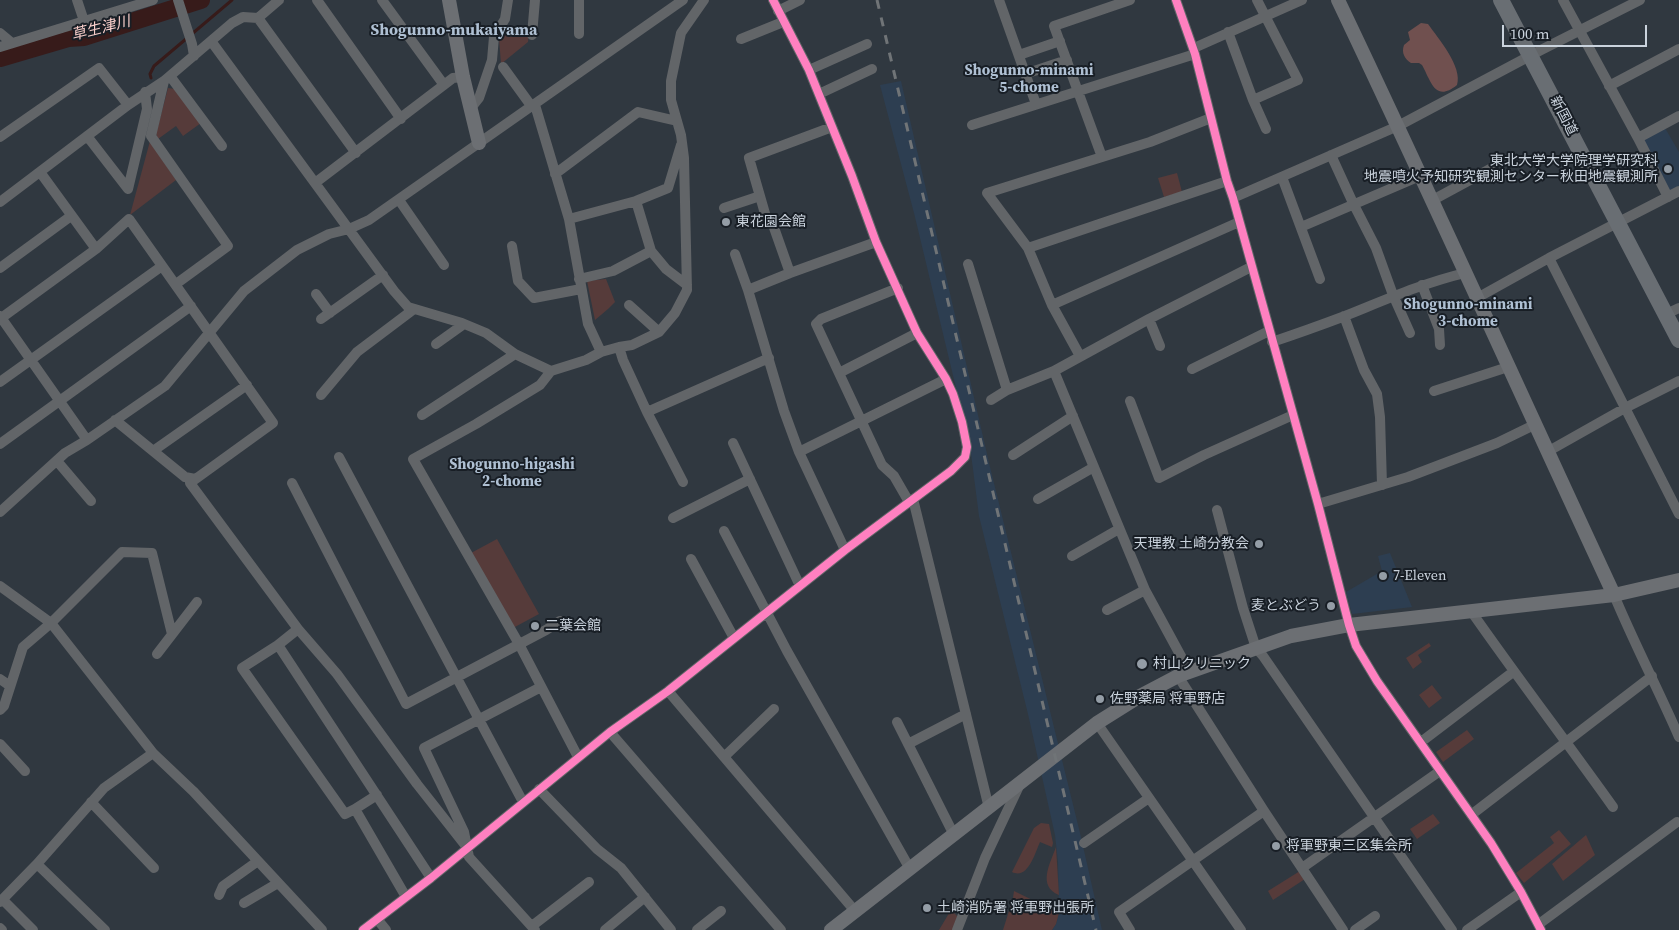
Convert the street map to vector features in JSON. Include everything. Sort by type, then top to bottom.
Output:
[{"type":"main road","name":"新国道","points":[[1501,0],[1618,222],[1672,311],[1679,340]]},
{"type":"street","points":[[77,0],[84,22]]},
{"type":"street","points":[[0,47],[84,22],[129,4],[153,0]]},
{"type":"street","points":[[178,0],[194,56]]},
{"type":"street","points":[[0,202],[145,92],[167,79],[232,23],[243,17],[258,18],[279,0]]},
{"type":"street","points":[[316,0],[401,119]]},
{"type":"street","points":[[382,0],[444,85]]},
{"type":"street","points":[[449,0],[479,143]]},
{"type":"street","points":[[471,108],[479,98],[488,72],[492,60],[494,37],[505,19],[508,0]]},
{"type":"street","points":[[532,35],[535,0]]},
{"type":"street","points":[[579,0],[579,34]]},
{"type":"street","points":[[0,512],[65,453],[87,440],[164,386],[244,290],[297,250],[330,234],[349,229],[369,220],[683,0]]},
{"type":"street","points":[[578,757],[519,644],[413,459],[540,385],[551,371],[586,360],[618,346],[632,345],[659,332],[675,313],[687,290],[687,285],[684,158],[671,100],[671,81],[682,33],[704,0]]},
{"type":"street","points":[[363,930],[578,757],[668,691],[845,550],[952,471],[965,457],[967,447],[962,422],[953,394],[946,379],[917,333],[876,242],[852,176],[809,70],[773,0]]},
{"type":"street","points":[[778,11],[800,0]]},
{"type":"street","points":[[999,0],[1036,104]]},
{"type":"street","points":[[1102,157],[1054,26],[1102,4],[1130,0]]},
{"type":"street","points":[[1176,0],[1195,51],[1227,181],[1318,504],[1349,625],[1356,646],[1377,681],[1491,843],[1540,927],[1678,822]]},
{"type":"street","points":[[1253,100],[1298,80],[1257,0]]},
{"type":"street","points":[[972,125],[1195,51],[1228,32],[1302,0]]},
{"type":"street","points":[[1338,0],[1398,126],[1679,737]]},
{"type":"street","points":[[1563,0],[1668,197]]},
{"type":"street","points":[[1233,198],[1398,126],[1640,0]]},
{"type":"street","points":[[258,18],[356,153]]},
{"type":"street","points":[[741,39],[784,22]]},
{"type":"street","points":[[1228,32],[1253,100],[1266,129]]},
{"type":"street","points":[[0,34],[12,43]]},
{"type":"street","points":[[211,40],[408,307],[464,324],[486,333],[515,354],[551,371]]},
{"type":"street","points":[[1019,55],[1060,41]]},
{"type":"street","points":[[809,70],[867,44]]},
{"type":"street","points":[[1609,86],[1679,49]]},
{"type":"street","points":[[1025,74],[1067,60]]},
{"type":"street","points":[[504,67],[534,106],[569,219],[588,324],[601,352]]},
{"type":"street","points":[[0,137],[99,68],[128,105]]},
{"type":"street","points":[[819,94],[872,69]]},
{"type":"street","points":[[315,183],[453,78],[464,77]]},
{"type":"street","points":[[167,79],[222,146]]},
{"type":"street","points":[[167,79],[151,136],[228,246],[176,284]]},
{"type":"street","points":[[87,136],[128,189],[147,109],[145,92]]},
{"type":"street","points":[[555,174],[638,112],[677,121]]},
{"type":"street","points":[[1638,138],[1679,116]]},
{"type":"street","points":[[1080,356],[1052,305],[1028,248],[988,193],[1150,142],[1211,118]]},
{"type":"street","points":[[790,272],[772,222],[766,217],[749,158],[832,127]]},
{"type":"street","points":[[569,219],[636,201],[668,188],[682,144]]},
{"type":"street","points":[[1331,155],[1376,248],[1393,295],[1410,333]]},
{"type":"street","points":[[1432,201],[1492,168]]},
{"type":"street","points":[[40,172],[96,249]]},
{"type":"street","points":[[1301,227],[1353,203],[1420,176]]},
{"type":"street","points":[[1282,177],[1320,279]]},
{"type":"street","points":[[1028,248],[1227,181]]},
{"type":"street","points":[[1477,298],[1549,258],[1679,191]]},
{"type":"street","points":[[724,208],[760,196]]},
{"type":"street","points":[[399,200],[444,265]]},
{"type":"street","points":[[636,201],[651,251],[666,269],[687,285]]},
{"type":"street","points":[[0,268],[71,216]]},
{"type":"street","points":[[87,440],[0,317],[96,249],[129,219],[273,423],[190,483],[298,629],[337,674],[417,784],[467,848]]},
{"type":"street","points":[[1052,305],[1240,222]]},
{"type":"street","points":[[748,290],[790,272],[876,242]]},
{"type":"street","points":[[512,246],[518,282],[534,298],[580,284],[613,271],[651,251]]},
{"type":"street","points":[[735,254],[748,290],[784,411],[799,452],[845,550]]},
{"type":"street","points":[[1549,258],[1679,514]]},
{"type":"street","points":[[968,264],[1007,390]]},
{"type":"street","points":[[0,382],[162,266]]},
{"type":"street","points":[[991,400],[1007,390],[1054,371],[1149,319],[1251,267]]},
{"type":"street","points":[[1272,342],[1344,316],[1393,295],[1436,280],[1465,273]]},
{"type":"street","points":[[321,320],[383,275]]},
{"type":"street","points":[[1422,285],[1439,329],[1440,345]]},
{"type":"street","points":[[898,288],[821,319],[816,324],[882,465],[894,476],[911,500],[989,808]]},
{"type":"street","points":[[316,294],[330,313]]},
{"type":"street","points":[[629,305],[659,332]]},
{"type":"street","points":[[0,444],[191,306]]},
{"type":"street","points":[[321,395],[357,352],[414,309]]},
{"type":"street","points":[[1344,316],[1364,370],[1377,394],[1380,417],[1382,485]]},
{"type":"street","points":[[1149,319],[1160,346]]},
{"type":"street","points":[[436,344],[464,324]]},
{"type":"street","points":[[1192,369],[1269,331]]},
{"type":"street","points":[[839,373],[917,333]]},
{"type":"street","points":[[618,346],[647,412],[683,482]]},
{"type":"street","points":[[422,415],[515,354]]},
{"type":"street","points":[[647,412],[768,358]]},
{"type":"street","points":[[1434,391],[1508,367]]},
{"type":"street","points":[[1054,371],[1119,529],[1183,674],[1264,812],[1343,930]]},
{"type":"street","points":[[799,452],[946,379]]},
{"type":"street","points":[[1547,452],[1625,408],[1679,381]]},
{"type":"street","points":[[153,450],[247,385]]},
{"type":"street","points":[[1130,401],[1159,478],[1212,451],[1293,415]]},
{"type":"street","points":[[1013,455],[1073,416]]},
{"type":"street","points":[[115,420],[185,476],[195,479]]},
{"type":"street","points":[[1318,504],[1408,477],[1488,446],[1534,425]]},
{"type":"street","points":[[733,443],[800,586]]},
{"type":"street","points":[[339,457],[522,802]]},
{"type":"street","points":[[57,461],[91,501]]},
{"type":"street","points":[[1038,499],[1094,467]]},
{"type":"street","points":[[672,518],[750,480]]},
{"type":"street","points":[[292,483],[406,704],[560,621]]},
{"type":"street","points":[[1217,510],[1243,608],[1256,648],[1452,930]]},
{"type":"street","points":[[1072,556],[1119,529]]},
{"type":"street","points":[[724,531],[766,612],[910,869]]},
{"type":"street","points":[[0,710],[4,706],[23,647],[51,623],[122,552],[152,553],[172,634]]},
{"type":"street","points":[[691,559],[734,638]]},
{"type":"street","points":[[831,930],[1098,723],[1140,696],[1183,674],[1290,636],[1349,625],[1614,595],[1679,580]]},
{"type":"street","points":[[0,586],[51,623],[153,753],[193,791],[322,930]]},
{"type":"street","points":[[1107,610],[1145,590]]},
{"type":"street","points":[[157,654],[197,602]]},
{"type":"street","points":[[1471,611],[1513,672],[1566,741],[1613,807]]},
{"type":"street","points":[[298,629],[278,645],[242,668],[345,814],[377,795]]},
{"type":"street","points":[[278,645],[430,878]]},
{"type":"street","points":[[1421,742],[1513,672]]},
{"type":"street","points":[[1470,815],[1652,676]]},
{"type":"street","points":[[0,679],[10,686]]},
{"type":"street","points":[[541,687],[424,748],[464,832],[469,856],[533,928],[589,882]]},
{"type":"street","points":[[668,691],[855,911]]},
{"type":"street","points":[[724,757],[774,709]]},
{"type":"street","points":[[908,744],[966,714]]},
{"type":"street","points":[[897,722],[954,835]]},
{"type":"street","points":[[1098,723],[1241,930]]},
{"type":"street","points":[[610,732],[781,930]]},
{"type":"street","points":[[0,744],[25,771]]},
{"type":"street","points":[[33,930],[1,900],[37,864],[104,788],[153,753]]},
{"type":"street","points":[[1302,868],[1440,771]]},
{"type":"street","points":[[956,930],[985,858],[1020,783]]},
{"type":"street","points":[[539,789],[597,849],[620,868],[646,897],[671,930]]},
{"type":"street","points":[[1084,843],[1149,798]]},
{"type":"street","points":[[91,802],[154,868]]},
{"type":"street","points":[[355,809],[406,897]]},
{"type":"street","points":[[1130,930],[1118,912],[1264,812]]},
{"type":"street","points":[[220,895],[223,886],[258,861]]},
{"type":"street","points":[[37,864],[105,930]]},
{"type":"street","points":[[244,903],[278,882]]},
{"type":"street","points":[[1467,930],[1521,892]]},
{"type":"street","points":[[605,930],[646,897]]},
{"type":"street","points":[[697,930],[721,912]]},
{"type":"street","points":[[1355,930],[1375,916]]},
{"type":"street","points":[[377,919],[386,930]]},
{"type":"shaded area","points":[[1421,23],[1428,24],[1453,61],[1458,78],[1457,85],[1450,90],[1439,91],[1431,83],[1422,65],[1411,63],[1404,56],[1404,45],[1410,40],[1408,32]]},
{"type":"shaded area","points":[[503,32],[529,33],[528,42],[501,64],[499,38]]},
{"type":"shaded area","points":[[901,81],[990,467],[1102,930],[1052,930],[1059,913],[1058,862],[1055,835],[1028,714],[979,516],[970,446],[914,213],[880,85]]},
{"type":"shaded area","points":[[168,88],[175,89],[201,123],[183,136],[176,126],[158,139],[156,134]]},
{"type":"shaded area","name":"東北大学大学院理学研究科 地震噴火予知研究観測センター秋田地震観測所","points":[[1665,128],[1679,152],[1679,186],[1669,191],[1644,142],[1646,137]]},
{"type":"shaded area","points":[[150,141],[176,180],[130,215]]},
{"type":"shaded area","points":[[1177,173],[1182,192],[1164,197],[1158,178]]},
{"type":"shaded area","points":[[606,279],[615,302],[595,320],[587,281]]},
{"type":"shaded area","points":[[497,539],[539,614],[513,628],[471,553]]},
{"type":"shaded area","points":[[1390,553],[1412,607],[1352,614],[1346,592],[1382,571],[1378,556]]},
{"type":"shaded area","points":[[1429,643],[1431,646],[1418,655],[1422,662],[1413,669],[1406,658]]},
{"type":"shaded area","points":[[1432,685],[1442,698],[1429,708],[1419,695]]},
{"type":"shaded area","points":[[1467,730],[1474,739],[1443,762],[1436,752]]},
{"type":"shaded area","points":[[1433,814],[1440,823],[1417,839],[1410,829]]},
{"type":"shaded area","points":[[1041,823],[1049,824],[1053,843],[1052,847],[1040,842],[1027,869],[1018,873],[1012,872],[1034,828]]},
{"type":"shaded area","points":[[1559,830],[1571,844],[1524,883],[1516,873],[1554,843],[1550,837]]},
{"type":"shaded area","points":[[1586,835],[1595,855],[1563,881],[1552,864]]},
{"type":"shaded area","points":[[1056,847],[1059,895],[1048,886],[1047,880],[1047,874]]},
{"type":"shaded area","points":[[1300,871],[1305,879],[1273,900],[1268,891]]},
{"type":"shaded area","points":[[1014,891],[1059,913],[1052,930],[1003,930]]},
{"type":"shaded area","points":[[951,910],[959,918],[954,930],[939,930]]},
{"type":"waterway","name":"草生津川","points":[[0,58],[68,38],[84,37],[201,0]]},
{"type":"waterway","points":[[151,78],[150,74],[154,66],[232,0]]},
{"type":"railway","points":[[877,0],[1096,930]]},
{"type":"cycle path","points":[[363,930],[431,878],[610,732],[668,691],[845,550],[951,471],[965,457],[967,447],[962,422],[953,394],[946,379],[917,333],[876,242],[852,176],[809,70],[773,0]]},
{"type":"cycle path","points":[[1176,0],[1195,54],[1227,181],[1356,646],[1377,681],[1491,843],[1521,892],[1541,930]]},
{"type":"place","name":"東北大学大学院理学研究科 地震噴火予知研究観測センター秋田地震観測所","points":[[1668,169]]},
{"type":"place","name":"東花園会館","points":[[726,222]]},
{"type":"place","name":"天理教 土崎分教会","points":[[1259,544]]},
{"type":"place","name":"7-Eleven","points":[[1383,576]]},
{"type":"place","name":"麦とぶどう","points":[[1331,606]]},
{"type":"place","name":"二葉会館","points":[[535,626]]},
{"type":"place","name":"村山クリニック","points":[[1142,664]]},
{"type":"place","name":"佐野薬局 将軍野店","points":[[1100,699]]},
{"type":"place","name":"将軍野東三区集会所","points":[[1276,846]]},
{"type":"place","name":"土崎消防署 将軍野出張所","points":[[927,908]]},
{"type":"district","name":"Shogunno-mukaiyama","points":[[454,31]]},
{"type":"district","name":"Shogunno-minami 5-chome","points":[[1029,80]]},
{"type":"district","name":"Shogunno-minami 3-chome","points":[[1468,314]]},
{"type":"district","name":"Shogunno-higashi 2-chome","points":[[512,474]]}]
